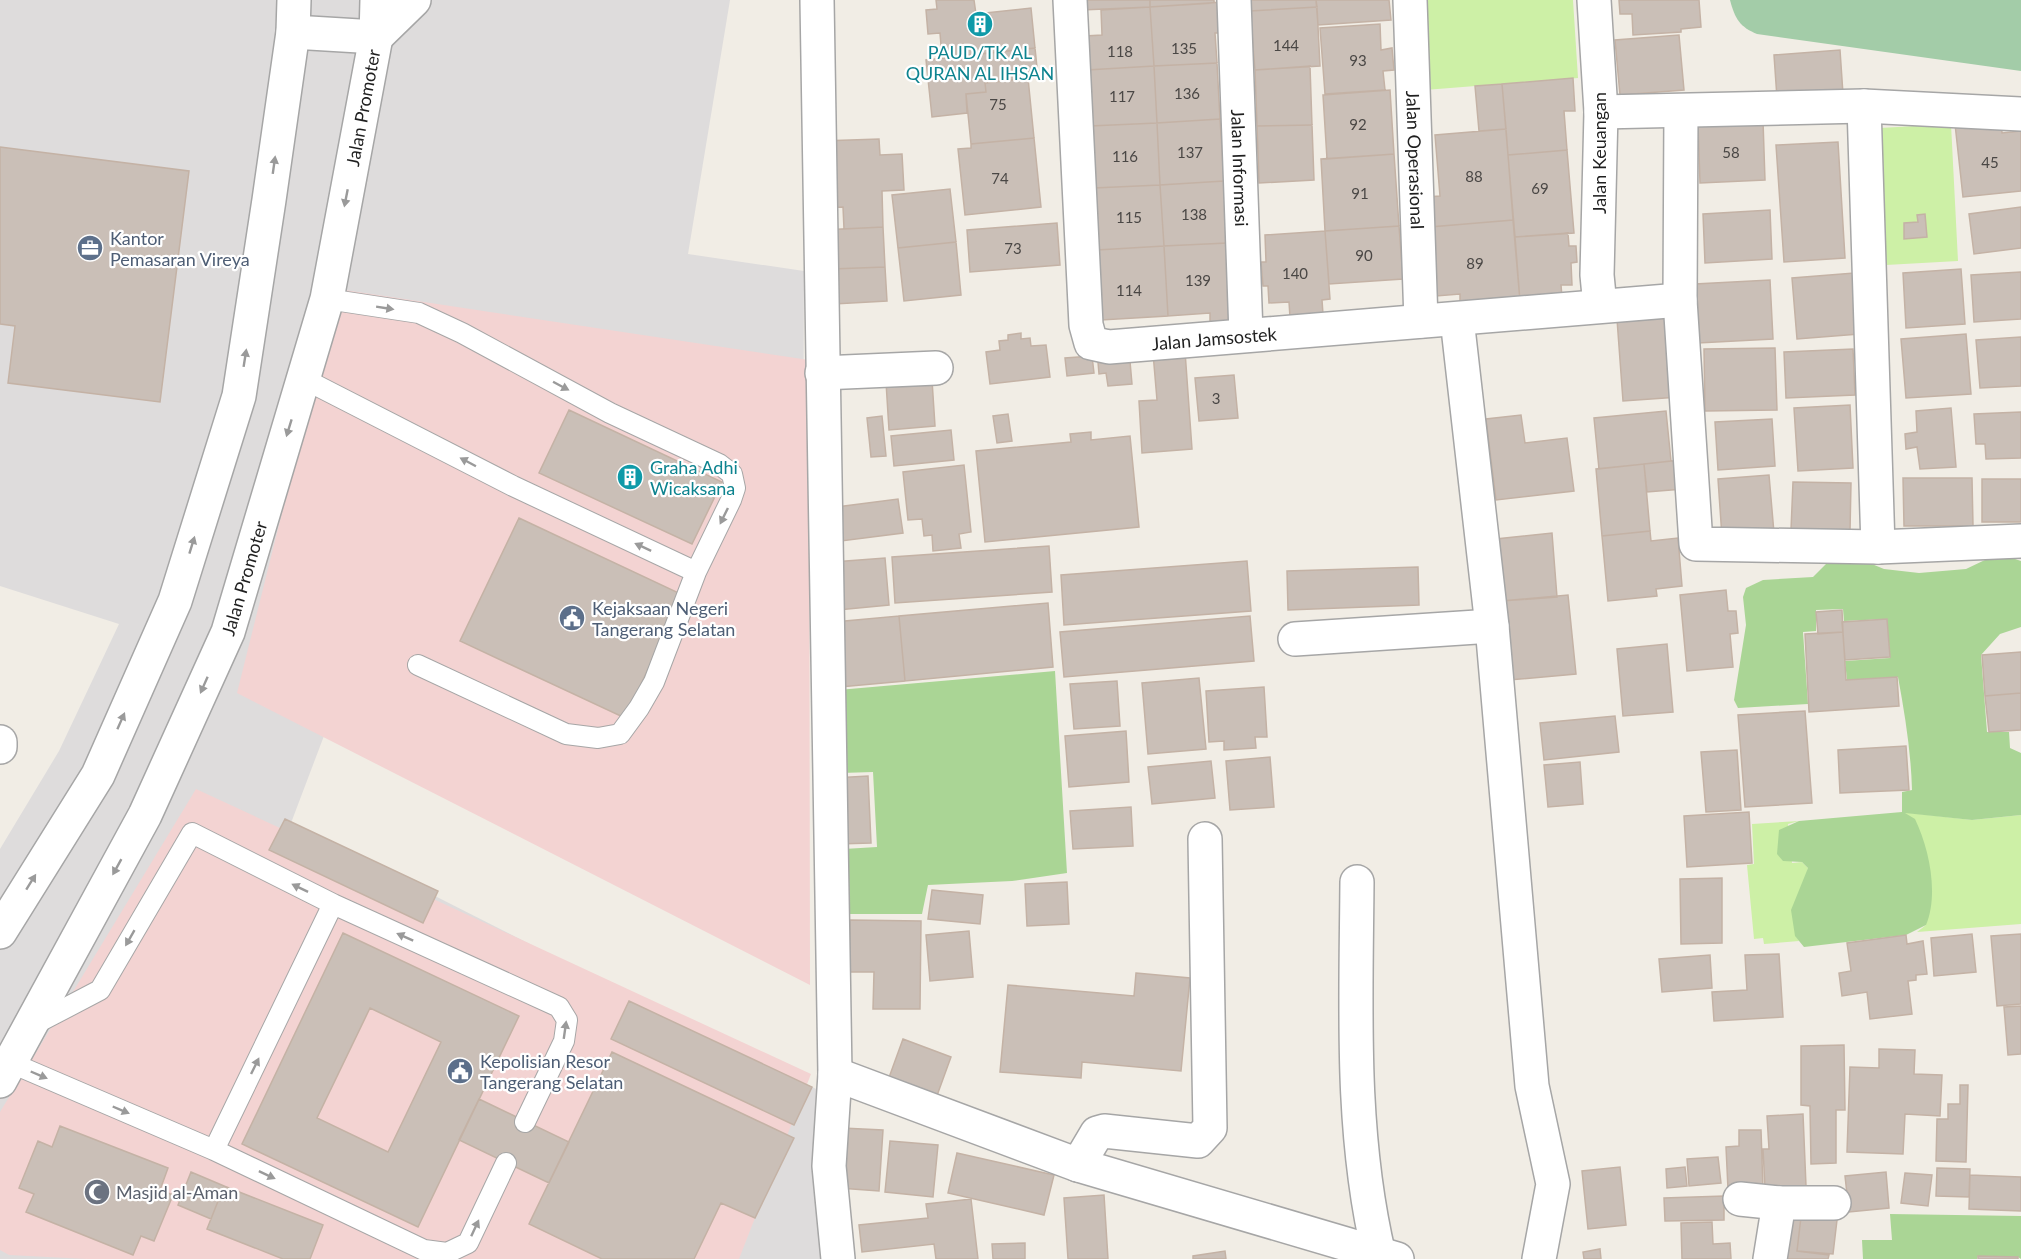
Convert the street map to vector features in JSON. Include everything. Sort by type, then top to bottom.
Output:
[{"type":"street","points":[[0,932],[98,775],[175,601],[238,396],[292,32],[294,0]]},
{"type":"street","name":"Jalan Promoter","points":[[4,1067],[31,1026],[145,815],[228,632],[327,299],[376,37],[377,0]]},
{"type":"street","points":[[376,37],[414,0]]},
{"type":"street","points":[[817,0],[835,1074],[829,1166],[838,1259]]},
{"type":"street","name":"Jalan Jamsostek","points":[[1070,0],[1086,325],[1091,343],[1109,347],[1680,300]]},
{"type":"street","name":"Jalan Informasi","points":[[1234,0],[1246,334]]},
{"type":"street","name":"Jalan Operasional","points":[[1410,0],[1421,321]]},
{"type":"street","name":"Jalan Keuangan","points":[[1594,0],[1601,112],[1597,275],[1599,306]]},
{"type":"street","name":"Jalan Promoter","points":[[292,32],[376,37]]},
{"type":"street","points":[[1601,112],[1864,106],[2021,114]]},
{"type":"street","points":[[1864,106],[1878,547]]},
{"type":"street","points":[[1681,111],[1680,300],[1696,544],[1878,547],[2021,541]]},
{"type":"street","points":[[1457,319],[1492,626],[1532,1086],[1553,1184],[1539,1259]]},
{"type":"street","points":[[822,373],[936,368]]},
{"type":"street","points":[[1295,639],[1492,626]]},
{"type":"street","points":[[0,742],[0,747]]},
{"type":"street","points":[[1078,1165],[1097,1133],[1104,1131],[1198,1141],[1210,1128],[1205,839]]},
{"type":"street","points":[[835,1074],[1078,1165],[1328,1250],[1388,1257],[1362,1166],[1356,1052],[1357,882]]},
{"type":"street","points":[[1740,1199],[1779,1203],[1834,1203]]},
{"type":"street","points":[[1770,1259],[1779,1203]]},
{"type":"lane","points":[[327,299],[419,313],[462,333],[610,412],[719,464],[732,474],[735,488],[696,572],[654,682],[620,734],[598,738],[566,734],[418,666]]},
{"type":"lane","points":[[304,379],[513,486],[696,572]]},
{"type":"lane","points":[[31,1026],[100,990],[192,833],[333,904],[560,1007],[567,1020],[564,1041],[525,1122]]},
{"type":"lane","points":[[214,1150],[333,904]]},
{"type":"lane","points":[[4,1067],[214,1150],[424,1250],[447,1253],[468,1243],[506,1162]]},
{"type":"shaded area","points":[[0,0],[730,0],[688,254],[804,271],[801,961],[330,720],[291,823],[832,1097],[822,1259],[0,1259],[0,849],[59,751],[119,624],[0,586]]},
{"type":"shaded area","name":"Kejaksaan Negeri Tangerang Selatan","points":[[338,289],[809,360],[810,985],[237,693]]},
{"type":"shaded area","points":[[196,789],[811,1074],[739,1259],[87,1259],[9,1255],[0,1250],[0,1112]]},
{"type":"green space","points":[[1418,0],[1573,0],[1578,78],[1425,90]]},
{"type":"green space","points":[[1730,0],[2021,0],[2021,71],[1757,34],[1739,22]]},
{"type":"green space","points":[[1951,124],[1958,261],[1886,265],[1880,128]]},
{"type":"green space","points":[[2006,556],[2021,561],[2021,627],[2000,634],[1981,655],[1987,732],[2009,732],[2010,748],[2021,753],[2021,815],[1972,820],[1905,813],[1915,819],[1931,871],[1932,899],[1926,925],[1906,935],[1804,947],[1795,936],[1791,910],[1808,868],[1802,862],[1783,861],[1777,854],[1779,830],[1799,821],[1902,812],[1902,792],[1912,790],[1903,705],[1898,677],[1847,680],[1845,661],[1890,658],[1887,619],[1844,621],[1843,609],[1816,610],[1816,631],[1803,632],[1808,704],[1738,708],[1734,700],[1746,625],[1743,597],[1746,588],[1763,580],[1813,577],[1829,561],[1862,560],[1884,569],[1919,573],[1966,569],[1987,559]]},
{"type":"green space","points":[[1055,671],[1067,873],[1012,881],[928,885],[922,914],[844,914],[844,849],[877,847],[873,772],[841,773],[838,690]]},
{"type":"green space","points":[[1902,812],[1972,820],[2021,815],[2021,924],[1917,932],[1926,925]]},
{"type":"green space","points":[[1799,821],[1788,824],[1792,863],[1802,862],[1808,868],[1795,935],[1799,941],[1764,944],[1763,938],[1754,939],[1747,865],[1754,864],[1752,824]]},
{"type":"green space","points":[[1890,1214],[2021,1216],[2021,1259],[1978,1256],[1977,1259],[1863,1259],[1862,1240],[1892,1240]]},
{"type":"building","name":"PAUD/TK AL QURAN AL IHSAN","points":[[936,0],[974,0],[976,14],[1031,8],[1035,48],[942,58],[940,33],[928,34],[926,10],[937,9]]},
{"type":"building","points":[[1082,0],[1150,0],[1150,7],[1082,10]]},
{"type":"building","points":[[1150,0],[1214,0],[1214,3],[1150,7]]},
{"type":"building","points":[[1249,0],[1316,0],[1317,7],[1250,11]]},
{"type":"building","points":[[1316,0],[1389,0],[1391,20],[1318,25]]},
{"type":"building","points":[[1619,0],[1699,0],[1701,27],[1681,29],[1681,32],[1633,35],[1632,14],[1620,14]]},
{"type":"building","points":[[1223,2],[1225,33],[1215,33],[1217,63],[1154,66],[1150,7]]},
{"type":"building","points":[[1150,7],[1154,66],[1087,70],[1085,36],[1102,35],[1101,10]]},
{"type":"building","points":[[1317,7],[1320,66],[1255,70],[1250,11]]},
{"type":"building","points":[[1380,24],[1381,50],[1392,48],[1394,70],[1383,71],[1385,90],[1325,94],[1320,28]]},
{"type":"building","points":[[1679,35],[1684,90],[1620,95],[1615,40]]},
{"type":"building","points":[[1035,48],[1038,77],[985,83],[986,92],[966,94],[967,113],[932,117],[926,60]]},
{"type":"building","points":[[1840,50],[1843,94],[1777,98],[1774,55]]},
{"type":"building","points":[[1217,63],[1220,119],[1157,123],[1154,66]]},
{"type":"building","points":[[1154,66],[1157,123],[1090,126],[1087,70]]},
{"type":"building","points":[[1310,66],[1312,125],[1257,126],[1255,70]]},
{"type":"building","points":[[1028,78],[1034,138],[971,144],[966,94],[986,92],[985,83]]},
{"type":"building","points":[[1573,78],[1575,111],[1564,111],[1567,150],[1508,155],[1502,84]]},
{"type":"building","points":[[1502,84],[1506,129],[1479,131],[1475,86]]},
{"type":"building","points":[[1390,90],[1394,154],[1327,159],[1323,95]]},
{"type":"building","points":[[1220,119],[1224,181],[1160,185],[1157,123]]},
{"type":"building","points":[[2001,119],[2002,133],[2021,131],[2021,191],[1963,197],[1955,124]]},
{"type":"building","points":[[1763,121],[1765,180],[1700,183],[1698,124]]},
{"type":"building","points":[[1157,123],[1160,185],[1094,188],[1090,126]]},
{"type":"building","points":[[1312,125],[1314,180],[1259,183],[1257,126]]},
{"type":"building","points":[[1506,129],[1513,220],[1430,227],[1427,197],[1440,196],[1435,135]]},
{"type":"building","points":[[1034,138],[1041,207],[965,215],[958,149],[971,148],[971,144]]},
{"type":"building","points":[[879,139],[880,155],[902,154],[904,190],[882,191],[883,227],[844,229],[843,207],[824,208],[821,141]]},
{"type":"building","points":[[1838,142],[1845,258],[1784,262],[1776,145]]},
{"type":"building","name":"Kantor Pemasaran Vireya","points":[[0,147],[189,171],[160,402],[8,383],[15,326],[0,324]]},
{"type":"building","points":[[1567,150],[1574,233],[1515,237],[1508,155]]},
{"type":"building","points":[[1394,154],[1399,226],[1325,231],[1321,159]]},
{"type":"building","points":[[1224,181],[1227,243],[1164,246],[1160,185]]},
{"type":"building","points":[[1160,185],[1164,246],[1097,250],[1094,188]]},
{"type":"building","points":[[950,189],[956,242],[898,248],[892,195]]},
{"type":"building","points":[[2021,207],[2021,248],[1974,254],[1969,214]]},
{"type":"building","points":[[1770,210],[1772,259],[1705,263],[1703,214]]},
{"type":"building","points":[[1925,214],[1927,237],[1904,239],[1904,223],[1918,222],[1917,215]]},
{"type":"building","points":[[1513,220],[1520,301],[1460,306],[1460,294],[1436,296],[1430,227]]},
{"type":"building","points":[[1057,223],[1060,265],[970,272],[967,230]]},
{"type":"building","points":[[1399,226],[1403,279],[1329,284],[1325,231]]},
{"type":"building","points":[[883,227],[885,267],[832,269],[822,230]]},
{"type":"building","points":[[1325,231],[1330,299],[1322,300],[1323,314],[1290,317],[1289,302],[1269,303],[1268,286],[1263,286],[1261,262],[1266,262],[1265,235]]},
{"type":"building","points":[[1568,233],[1569,246],[1576,246],[1577,262],[1571,263],[1572,285],[1561,285],[1562,297],[1520,301],[1515,237]]},
{"type":"building","points":[[956,242],[961,295],[904,301],[898,248]]},
{"type":"building","points":[[1227,243],[1231,321],[1210,322],[1210,313],[1168,316],[1164,246]]},
{"type":"building","points":[[1164,246],[1168,316],[1101,320],[1097,250]]},
{"type":"building","points":[[885,267],[887,301],[834,304],[832,269]]},
{"type":"building","points":[[1961,269],[1965,324],[1906,328],[1903,273]]},
{"type":"building","points":[[2021,272],[2021,319],[1974,322],[1971,275]]},
{"type":"building","points":[[1854,273],[1859,334],[1797,339],[1792,278]]},
{"type":"building","points":[[1770,280],[1773,339],[1698,343],[1695,284]]},
{"type":"building","points":[[1673,314],[1679,397],[1623,401],[1617,319]]},
{"type":"building","points":[[1021,333],[1021,339],[1030,338],[1031,346],[1046,345],[1050,377],[990,384],[986,352],[1000,350],[999,341],[1008,340],[1008,335]]},
{"type":"building","points":[[1966,334],[1971,394],[1906,398],[1901,339]]},
{"type":"building","points":[[2021,337],[2021,386],[1980,388],[1976,340]]},
{"type":"building","points":[[1775,348],[1777,410],[1705,411],[1704,349]]},
{"type":"building","points":[[1853,349],[1855,395],[1786,398],[1784,352]]},
{"type":"building","points":[[1129,350],[1132,384],[1108,386],[1106,373],[1099,374],[1098,362]]},
{"type":"building","points":[[1185,351],[1192,449],[1142,453],[1139,401],[1157,400],[1153,353]]},
{"type":"building","points":[[1092,356],[1094,373],[1067,376],[1065,358]]},
{"type":"building","points":[[1234,375],[1238,418],[1199,421],[1195,378]]},
{"type":"building","points":[[932,380],[935,426],[889,430],[886,382]]},
{"type":"building","points":[[1850,405],[1853,468],[1798,471],[1794,408]]},
{"type":"building","points":[[1951,408],[1956,467],[1920,469],[1917,447],[1906,449],[1905,434],[1917,432],[1916,411]]},
{"type":"building","name":"Graha Adhi Wicaksana","points":[[569,410],[722,482],[692,544],[539,473]]},
{"type":"building","points":[[1666,411],[1671,461],[1599,469],[1594,418]]},
{"type":"building","points":[[2021,412],[2021,458],[1986,459],[1985,444],[1976,444],[1974,414]]},
{"type":"building","points":[[1008,414],[1012,441],[997,443],[993,416]]},
{"type":"building","points":[[1521,415],[1525,443],[1567,438],[1574,491],[1496,500],[1486,419]]},
{"type":"building","points":[[882,416],[886,456],[871,457],[867,418]]},
{"type":"building","points":[[1772,419],[1775,466],[1718,470],[1715,422]]},
{"type":"building","points":[[951,430],[954,460],[894,466],[891,436]]},
{"type":"building","points":[[1091,432],[1091,440],[1130,436],[1139,527],[985,542],[976,451],[1071,442],[1070,434]]},
{"type":"building","points":[[1681,460],[1683,489],[1647,492],[1644,464]]},
{"type":"building","points":[[1644,464],[1650,531],[1602,536],[1596,469]]},
{"type":"building","points":[[964,465],[971,532],[959,534],[961,548],[933,551],[932,535],[924,536],[922,519],[908,520],[903,472]]},
{"type":"building","points":[[1769,475],[1774,533],[1722,537],[1718,479]]},
{"type":"building","points":[[1903,478],[1972,478],[1973,526],[1904,526]]},
{"type":"building","points":[[1982,479],[2021,479],[2021,522],[1982,522]]},
{"type":"building","points":[[1793,482],[1851,483],[1850,531],[1791,530]]},
{"type":"building","points":[[898,499],[903,533],[833,542],[829,508]]},
{"type":"building","name":"Kejaksaan Negeri Tangerang Selatan","points":[[519,518],[683,595],[625,718],[460,641]]},
{"type":"building","points":[[1650,531],[1651,541],[1678,538],[1682,586],[1656,589],[1657,596],[1608,601],[1602,536]]},
{"type":"building","points":[[1552,533],[1557,597],[1502,601],[1496,539]]},
{"type":"building","points":[[1049,546],[1052,592],[895,603],[892,557]]},
{"type":"building","points":[[885,558],[889,605],[838,610],[833,562]]},
{"type":"building","points":[[1247,561],[1251,611],[1064,625],[1061,575]]},
{"type":"building","points":[[1418,567],[1419,605],[1288,610],[1287,571]]},
{"type":"building","points":[[1726,590],[1728,611],[1736,611],[1738,633],[1730,634],[1733,667],[1687,671],[1680,595]]},
{"type":"building","points":[[1568,595],[1576,674],[1509,680],[1502,601]]},
{"type":"building","points":[[1048,603],[1053,667],[905,681],[899,616]]},
{"type":"building","points":[[1842,610],[1843,632],[1818,634],[1816,612]]},
{"type":"building","points":[[899,616],[905,681],[840,687],[834,622]]},
{"type":"building","points":[[1250,616],[1254,661],[1064,677],[1060,632]]},
{"type":"building","points":[[1887,619],[1890,657],[1845,660],[1842,622]]},
{"type":"building","points":[[1843,632],[1846,680],[1897,677],[1899,706],[1809,712],[1805,634]]},
{"type":"building","points":[[1667,644],[1673,712],[1623,716],[1617,649]]},
{"type":"building","points":[[2021,652],[2021,693],[1985,696],[1982,655]]},
{"type":"building","points":[[1199,678],[1206,749],[1148,754],[1142,683]]},
{"type":"building","points":[[1117,681],[1120,726],[1074,729],[1070,684]]},
{"type":"building","points":[[1264,687],[1267,737],[1255,737],[1256,748],[1224,750],[1224,741],[1209,742],[1206,691]]},
{"type":"building","points":[[2021,693],[2021,730],[1989,732],[1985,696]]},
{"type":"building","points":[[1805,711],[1812,803],[1745,807],[1738,715]]},
{"type":"building","points":[[1615,716],[1619,752],[1544,760],[1540,723]]},
{"type":"building","points":[[1126,731],[1129,782],[1069,787],[1065,736]]},
{"type":"building","points":[[1906,746],[1909,790],[1840,793],[1838,750]]},
{"type":"building","points":[[1737,750],[1741,810],[1706,812],[1701,752]]},
{"type":"building","points":[[1270,757],[1274,807],[1230,810],[1226,761]]},
{"type":"building","points":[[1211,761],[1215,798],[1152,804],[1148,767]]},
{"type":"building","points":[[1580,762],[1583,804],[1548,807],[1544,765]]},
{"type":"building","points":[[868,776],[871,843],[837,844],[834,778]]},
{"type":"building","points":[[1131,807],[1133,846],[1073,849],[1070,811]]},
{"type":"building","points":[[1749,812],[1752,863],[1687,867],[1684,816]]},
{"type":"building","points":[[285,819],[438,891],[423,923],[269,850]]},
{"type":"building","points":[[1722,878],[1722,943],[1681,944],[1680,879]]},
{"type":"building","points":[[1067,882],[1069,924],[1027,926],[1025,884]]},
{"type":"building","points":[[932,890],[983,895],[980,924],[928,919]]},
{"type":"building","points":[[850,920],[921,921],[920,1009],[873,1009],[874,972],[850,972]]},
{"type":"building","points":[[969,931],[973,977],[930,981],[926,935]]},
{"type":"building","name":"Kepolisian Resor Tangerang Selatan","points":[[343,933],[519,1016],[418,1227],[242,1144]],"holes":[[[370,1008],[441,1042],[388,1152],[317,1118]]]},
{"type":"building","points":[[1972,934],[1976,972],[1934,976],[1931,938]]},
{"type":"building","points":[[2021,934],[2021,1004],[1997,1006],[1991,936]]},
{"type":"building","points":[[1906,935],[1907,944],[1923,941],[1927,974],[1916,975],[1916,980],[1908,981],[1912,1014],[1870,1019],[1867,992],[1842,996],[1839,973],[1851,971],[1847,943]]},
{"type":"building","points":[[1779,954],[1783,1017],[1714,1021],[1712,992],[1747,990],[1745,955]]},
{"type":"building","points":[[1710,955],[1712,988],[1662,992],[1659,959]]},
{"type":"building","points":[[1136,973],[1190,978],[1181,1071],[1082,1062],[1081,1078],[1000,1072],[1008,985],[1134,996]]},
{"type":"building","points":[[629,1001],[812,1087],[794,1125],[611,1039]]},
{"type":"building","points":[[2021,1006],[2021,1054],[2008,1055],[2004,1007]]},
{"type":"building","points":[[903,1039],[951,1057],[935,1101],[887,1083]]},
{"type":"building","points":[[1844,1045],[1845,1110],[1836,1110],[1836,1163],[1811,1164],[1810,1106],[1801,1105],[1801,1046]]},
{"type":"building","points":[[1879,1049],[1915,1050],[1914,1074],[1942,1075],[1940,1116],[1905,1114],[1903,1154],[1847,1152],[1850,1067],[1879,1068]]},
{"type":"building","points":[[612,1052],[794,1138],[755,1218],[721,1203],[694,1259],[602,1259],[529,1224]]},
{"type":"building","points":[[1960,1085],[1968,1085],[1966,1162],[1936,1161],[1937,1119],[1948,1119],[1948,1104],[1960,1104]]},
{"type":"building","points":[[479,1099],[569,1142],[549,1183],[459,1140]]},
{"type":"building","points":[[1803,1114],[1806,1186],[1765,1188],[1763,1149],[1769,1149],[1767,1116]]},
{"type":"building","name":"Masjid al-Aman","points":[[60,1126],[168,1168],[160,1190],[173,1195],[154,1241],[141,1236],[133,1255],[26,1212],[34,1194],[19,1188],[38,1141],[52,1147]]},
{"type":"building","points":[[842,1128],[883,1130],[879,1191],[839,1188]]},
{"type":"building","points":[[1739,1130],[1761,1130],[1763,1189],[1728,1189],[1726,1147],[1739,1146]]},
{"type":"building","points":[[890,1141],[938,1145],[933,1197],[885,1192]]},
{"type":"building","points":[[957,1153],[1054,1175],[1044,1215],[948,1193]]},
{"type":"building","points":[[1718,1157],[1721,1183],[1689,1186],[1687,1159]]},
{"type":"building","points":[[1620,1167],[1626,1225],[1588,1229],[1582,1171]]},
{"type":"building","points":[[1685,1167],[1687,1186],[1667,1188],[1666,1169]]},
{"type":"building","points":[[1937,1168],[1970,1169],[1969,1197],[1936,1196]]},
{"type":"building","points":[[191,1172],[224,1186],[211,1219],[178,1205]]},
{"type":"building","points":[[1886,1172],[1889,1208],[1849,1212],[1845,1176]]},
{"type":"building","points":[[1905,1173],[1932,1175],[1928,1206],[1901,1203]]},
{"type":"building","points":[[1970,1175],[2021,1177],[2021,1211],[1969,1209]]},
{"type":"building","points":[[224,1186],[323,1225],[310,1259],[283,1259],[207,1229]]},
{"type":"building","points":[[1104,1195],[1108,1259],[1068,1259],[1064,1198]]},
{"type":"building","points":[[1724,1196],[1724,1220],[1665,1221],[1664,1198]]},
{"type":"building","points":[[971,1199],[978,1259],[936,1259],[934,1244],[862,1252],[859,1225],[928,1218],[926,1204]]},
{"type":"building","points":[[1782,1208],[1801,1217],[1797,1251],[1829,1255],[1828,1259],[1775,1259]]},
{"type":"building","points":[[1801,1217],[1837,1220],[1833,1254],[1797,1251]]},
{"type":"building","points":[[1712,1222],[1713,1244],[1730,1243],[1731,1259],[1682,1259],[1681,1223]]},
{"type":"building","points":[[1025,1243],[1025,1259],[993,1259],[992,1244]]},
{"type":"building","points":[[1600,1249],[1601,1259],[1584,1259],[1583,1252]]},
{"type":"building","points":[[1225,1251],[1226,1259],[1193,1259],[1193,1256]]},
{"type":"building","points":[[1978,1256],[2018,1257],[2018,1259],[1978,1259]]},
{"type":"place","name":"PAUD/TK AL QURAN AL IHSAN","points":[[980,24]]},
{"type":"place","name":"Kantor Pemasaran Vireya","points":[[90,248]]},
{"type":"place","name":"Graha Adhi Wicaksana","points":[[630,477]]},
{"type":"place","name":"Kejaksaan Negeri Tangerang Selatan","points":[[572,618]]},
{"type":"place","name":"Kepolisian Resor Tangerang Selatan","points":[[460,1071]]},
{"type":"place","name":"Masjid al-Aman","points":[[97,1192]]}]
